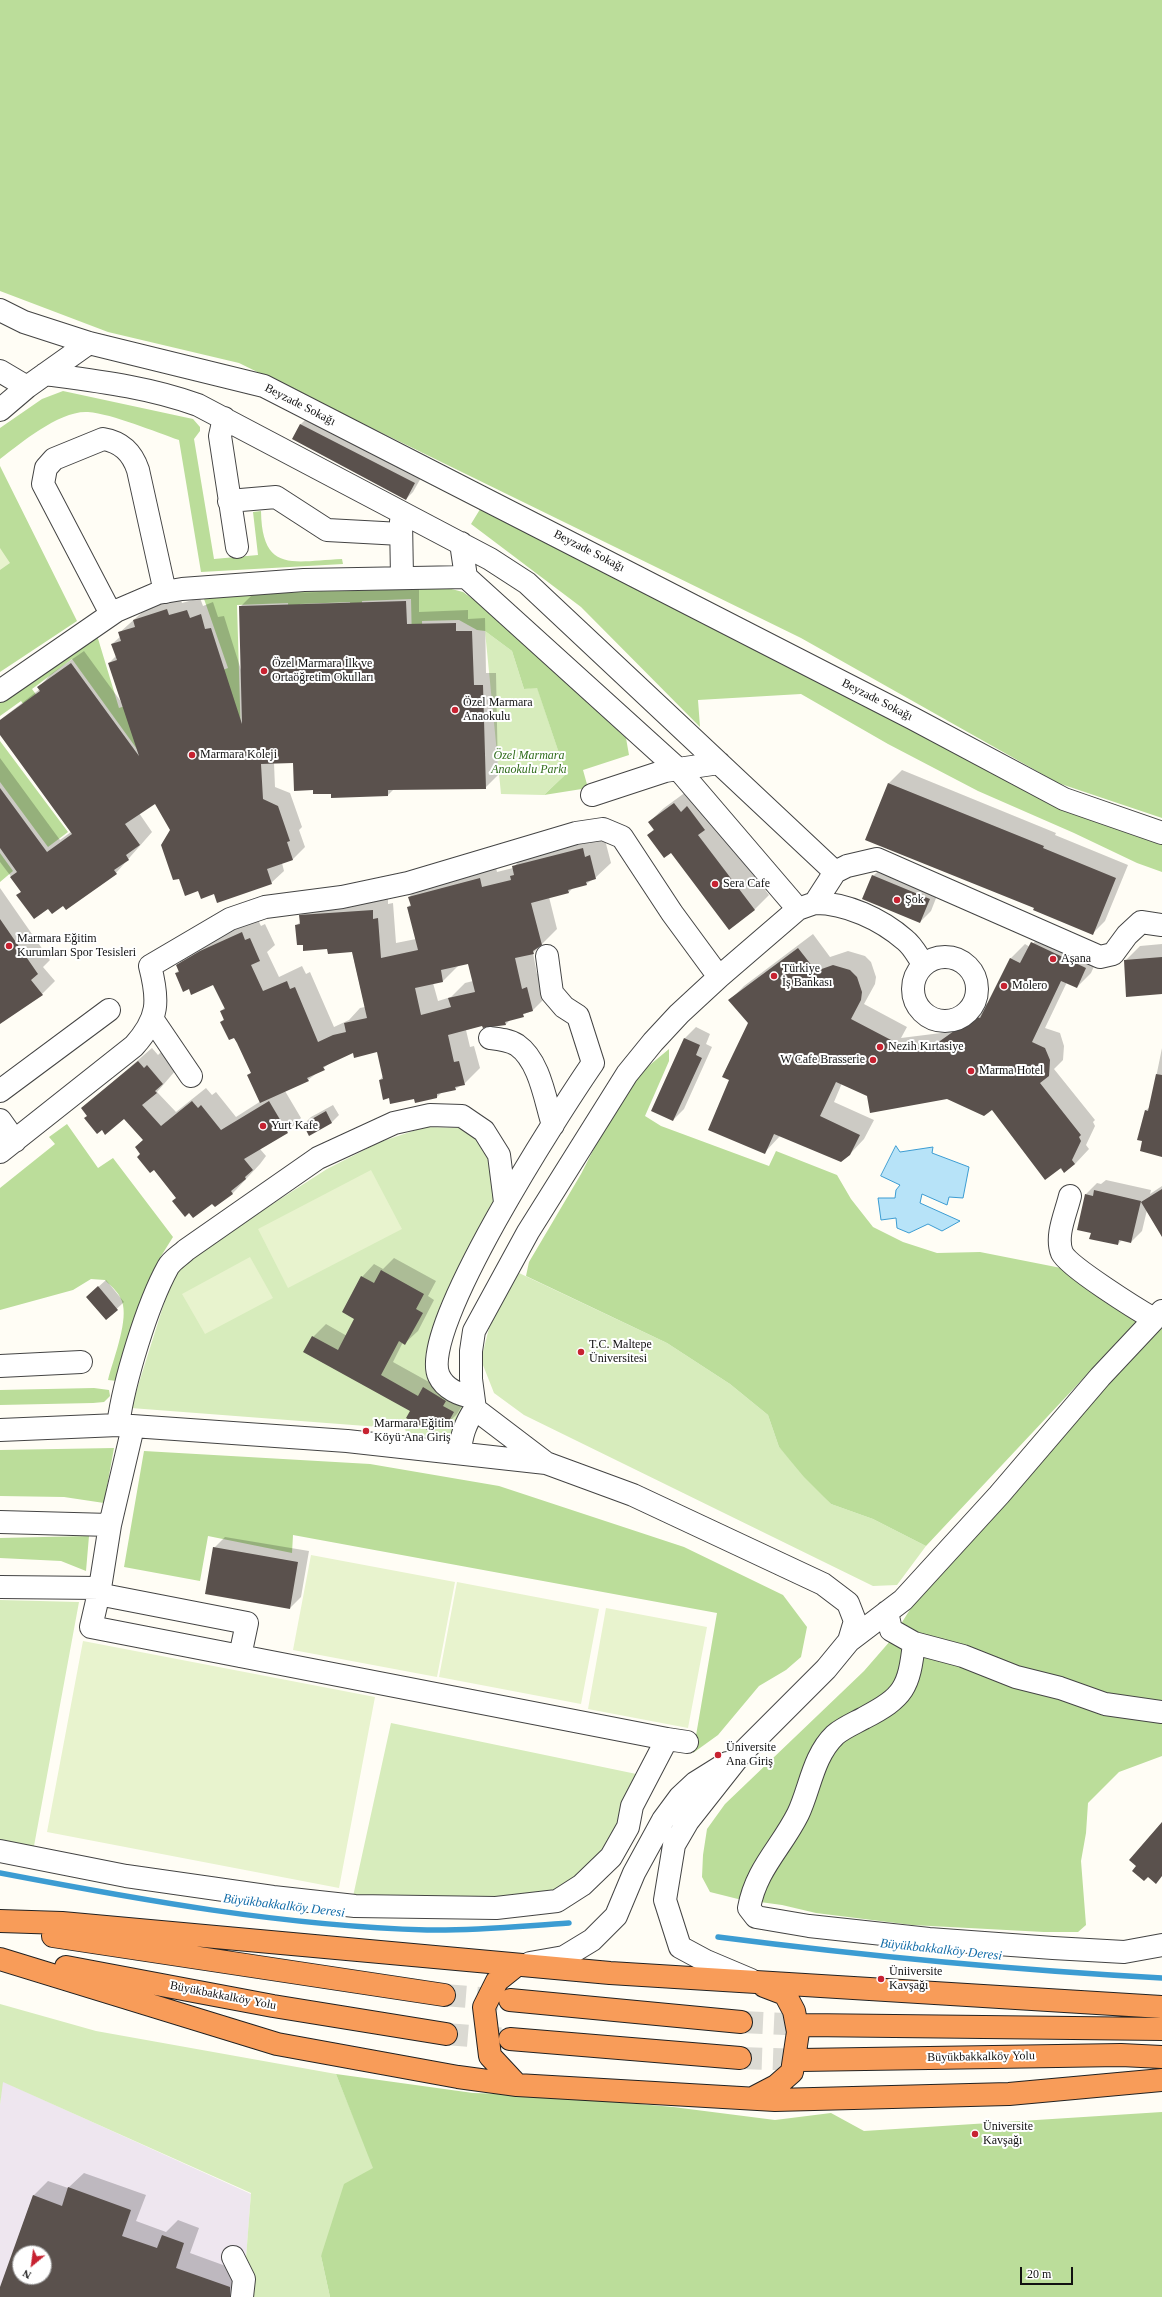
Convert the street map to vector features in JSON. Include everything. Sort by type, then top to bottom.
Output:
[{"type":"highway","points":[[0,1921],[62,1923],[517,1965],[759,1984],[1162,2007]]},
{"type":"highway","points":[[0,1926],[444,1995]]},
{"type":"highway","name":"Büyükbakkalköy Yolu","points":[[0,1954],[273,2006],[446,2034]]},
{"type":"highway","points":[[0,1959],[277,2044],[458,2077],[517,2085],[775,2100],[1009,2094],[1162,2080]]},
{"type":"highway","points":[[517,1965],[498,1981],[484,2008],[490,2056],[517,2085]]},
{"type":"highway","points":[[753,2098],[776,2086],[792,2072],[798,2032],[794,2011],[785,1994],[759,1984]]},
{"type":"highway","points":[[510,2000],[741,2022]]},
{"type":"highway","points":[[805,2024],[1162,2029]]},
{"type":"highway","points":[[510,2039],[740,2058]]},
{"type":"highway","name":"Büyükbakkalköy Yolu","points":[[801,2060],[1121,2055],[1162,2057]]},
{"type":"street","name":"Beyzade Sokağı","points":[[0,310],[24,322],[89,343],[264,386],[912,718],[1064,799],[1162,833]]},
{"type":"street","points":[[0,410],[27,387],[89,343]]},
{"type":"street","points":[[0,371],[27,387]]},
{"type":"street","points":[[46,374],[136,387],[176,397],[224,418],[401,511],[461,543],[527,582],[835,872]]},
{"type":"street","points":[[224,418],[220,436],[237,547]]},
{"type":"street","points":[[112,614],[43,484],[44,473],[49,463],[74,451],[103,439],[119,444],[131,455],[138,470],[165,592]]},
{"type":"street","points":[[229,501],[276,497],[327,530],[401,534]]},
{"type":"street","points":[[401,511],[402,577]]},
{"type":"street","points":[[461,543],[466,577],[679,770],[806,906]]},
{"type":"street","points":[[0,691],[112,614],[139,599],[165,592],[182,589],[304,580],[466,577]]},
{"type":"street","points":[[592,795],[643,777],[719,762]]},
{"type":"street","points":[[0,1120],[8,1146],[134,1046],[144,1035],[153,1020],[157,994],[150,966],[230,918],[265,907],[342,897],[408,883],[576,832],[603,829],[622,837],[672,913],[719,977]]},
{"type":"street","points":[[460,1453],[461,1437],[474,1403],[471,1351],[474,1331],[528,1232],[628,1074],[652,1042],[719,977],[806,906],[835,872],[847,866],[877,859],[1100,957],[1113,954],[1127,935],[1141,922],[1162,925]]},
{"type":"street","points":[[806,906],[830,903],[849,908],[883,925],[906,940],[924,965]]},
{"type":"street","points":[[546,1463],[474,1403],[448,1389],[438,1376],[437,1347],[450,1310],[505,1202],[593,1063],[578,1016],[564,1007],[552,993],[547,956]]},
{"type":"street","points":[[0,1091],[109,1010]]},
{"type":"street","points":[[153,1020],[191,1076]]},
{"type":"street","points":[[490,1038],[505,1040],[517,1045],[529,1058],[540,1081],[553,1125]]},
{"type":"street","points":[[0,1851],[126,1876],[273,1897],[355,1906],[496,1908],[557,1901],[582,1885],[611,1858],[628,1827],[632,1806],[677,1741],[91,1628],[99,1591],[125,1426],[120,1411],[138,1344],[169,1265],[186,1250],[318,1158],[394,1123],[430,1115],[462,1116],[484,1131],[499,1155],[505,1202]]},
{"type":"street","points":[[759,1984],[706,1962],[680,1946],[665,1900],[674,1845],[688,1821],[740,1755],[826,1669],[848,1641],[903,1600],[988,1507],[1100,1377],[1158,1315],[1088,1276],[1062,1253],[1060,1235],[1070,1196]]},
{"type":"street","points":[[0,1366],[81,1362]]},
{"type":"street","points":[[0,1430],[125,1426],[347,1441],[546,1463],[633,1495],[823,1584],[848,1603],[855,1621],[848,1641]]},
{"type":"street","points":[[0,1522],[110,1525]]},
{"type":"street","points":[[0,1587],[99,1591],[247,1623],[240,1656]]},
{"type":"street","points":[[888,1612],[890,1630],[914,1643],[963,1656],[1016,1677],[1060,1688],[1105,1704],[1162,1712]]},
{"type":"street","points":[[914,1643],[907,1682],[889,1705],[835,1736],[816,1764],[798,1814],[760,1873],[752,1891],[749,1908],[756,1917],[810,1926],[929,1939],[1053,1948],[1124,1952],[1162,1945]]},
{"type":"street","points":[[517,1965],[564,1957],[592,1940],[616,1916],[646,1847],[680,1797],[695,1783],[740,1755]]},
{"type":"street","points":[[233,2257],[244,2279],[242,2297]]},
{"type":"shaded area","points":[[2,2081],[251,2194],[243,2297],[0,2297],[0,2105]]},
{"type":"green space","points":[[0,0],[1162,0],[1162,818],[1058,783],[801,638],[239,363],[108,332],[0,291]]},
{"type":"green space","points":[[63,391],[193,419],[200,427],[200,431],[194,439],[214,559],[258,555],[253,512],[261,511],[263,531],[267,545],[274,554],[284,559],[296,561],[342,559],[343,564],[201,572],[179,440],[109,416],[88,412],[65,416],[41,429],[0,459],[0,428],[42,399]]},
{"type":"green space","points":[[0,466],[77,621],[0,672]]},
{"type":"green space","points":[[482,506],[1162,840],[1162,872],[1137,863],[1074,833],[978,791],[888,744],[801,694],[698,700],[700,727],[581,607],[471,524]]},
{"type":"green space","points":[[0,548],[10,563],[0,570]]},
{"type":"green space","points":[[440,586],[463,592],[487,609],[626,738],[629,755],[583,770],[588,788],[544,795],[566,774],[537,688],[524,689],[512,651],[485,631],[477,630],[459,620],[422,621],[424,725],[414,733],[411,599],[362,601],[365,723],[355,723],[350,602],[300,604],[303,732],[292,732],[288,603],[237,605],[241,739],[220,671],[228,668],[203,596]]},
{"type":"green space","name":"Özel Marmara Anaokulu Parkı","points":[[485,631],[512,651],[524,689],[537,687],[566,774],[544,795],[501,794]]},
{"type":"green space","points":[[96,632],[119,708],[125,706],[147,763],[72,659],[32,689],[112,796],[99,807],[21,701],[0,716],[0,697]]},
{"type":"green space","points":[[0,741],[68,832],[48,847],[0,782]]},
{"type":"green space","points":[[0,853],[13,871],[0,882]]},
{"type":"green space","points":[[669,1049],[669,1061],[645,1116],[661,1126],[769,1166],[776,1151],[837,1175],[851,1199],[873,1227],[903,1242],[937,1253],[980,1252],[1061,1268],[1139,1319],[926,1546],[873,1519],[831,1504],[804,1477],[779,1447],[768,1415],[730,1384],[667,1343],[526,1276],[529,1262],[581,1174],[611,1115],[639,1074]]},
{"type":"green space","points":[[67,1124],[98,1168],[113,1158],[173,1237],[158,1261],[117,1381],[108,1380],[119,1342],[124,1313],[122,1301],[118,1294],[105,1280],[91,1279],[73,1290],[0,1310],[0,1188],[55,1144],[49,1137]]},
{"type":"green space","points":[[425,1127],[464,1128],[488,1148],[497,1175],[495,1210],[430,1335],[429,1362],[455,1399],[464,1406],[456,1433],[444,1442],[408,1438],[405,1429],[131,1408],[173,1275],[196,1253],[327,1169],[380,1142]]},
{"type":"green space","points":[[371,1170],[402,1229],[288,1288],[258,1229]]},
{"type":"green space","points":[[250,1257],[273,1298],[205,1334],[182,1294]]},
{"type":"green space","points":[[519,1273],[667,1343],[730,1384],[768,1415],[779,1447],[831,1504],[873,1519],[926,1546],[897,1585],[873,1586],[524,1415],[494,1393],[481,1360],[490,1324]]},
{"type":"green space","points":[[1162,1323],[1162,1756],[1119,1772],[1088,1803],[1086,1833],[1081,1861],[1086,1925],[1078,1932],[1044,1932],[912,1925],[816,1913],[782,1905],[738,1899],[710,1892],[702,1877],[703,1855],[707,1829],[725,1804],[864,1671],[891,1640],[919,1595]]},
{"type":"green space","points":[[94,1388],[109,1390],[110,1396],[104,1402],[93,1403],[0,1405],[0,1390]]},
{"type":"green space","points":[[114,1448],[104,1503],[64,1497],[0,1496],[0,1450]]},
{"type":"green space","points":[[144,1451],[370,1464],[499,1486],[684,1547],[783,1595],[807,1627],[801,1657],[786,1670],[759,1686],[718,1735],[693,1753],[717,1613],[293,1535],[292,1553],[208,1536],[200,1581],[124,1567]]},
{"type":"green space","points":[[89,1536],[86,1571],[61,1561],[0,1558],[0,1538]]},
{"type":"green space","points":[[311,1555],[455,1582],[437,1677],[293,1650]]},
{"type":"green space","points":[[457,1582],[599,1609],[581,1704],[439,1677]]},
{"type":"green space","points":[[0,1600],[79,1602],[34,1846],[0,1841]]},
{"type":"green space","points":[[606,1608],[707,1627],[688,1728],[588,1709]]},
{"type":"green space","points":[[83,1641],[375,1697],[339,1888],[47,1832]]},
{"type":"green space","points":[[391,1723],[646,1776],[605,1852],[579,1877],[548,1895],[352,1901]]},
{"type":"green space","points":[[0,2004],[96,2031],[336,2074],[374,2168],[321,2256],[330,2297],[243,2297],[251,2193],[3,2082],[0,2105]]},
{"type":"green space","points":[[336,2074],[473,2093],[538,2095],[673,2107],[775,2120],[831,2113],[864,2131],[1162,2112],[1162,2297],[330,2297],[321,2256],[344,2184],[373,2168]]},
{"type":"water","points":[[896,1146],[900,1152],[933,1147],[932,1153],[969,1167],[963,1198],[949,1197],[947,1205],[922,1194],[920,1203],[960,1221],[942,1231],[928,1224],[909,1233],[897,1228],[896,1218],[881,1220],[878,1198],[895,1198],[896,1190],[900,1185],[881,1176]]},
{"type":"building","points":[[300,424],[415,483],[406,500],[292,439]]},
{"type":"building","points":[[406,601],[407,624],[456,623],[456,631],[472,631],[474,685],[483,685],[486,789],[388,790],[388,796],[331,798],[331,794],[313,794],[313,790],[294,791],[293,763],[261,764],[263,799],[278,806],[290,841],[287,842],[293,860],[267,869],[272,884],[217,903],[214,894],[201,899],[198,891],[185,896],[179,879],[173,880],[161,845],[170,830],[155,804],[125,824],[140,845],[126,855],[129,860],[114,870],[117,874],[66,910],[63,906],[52,914],[48,909],[34,919],[16,895],[21,892],[10,877],[17,872],[0,848],[0,788],[47,852],[72,834],[0,735],[0,720],[40,691],[37,687],[71,663],[139,756],[108,663],[117,660],[111,644],[121,641],[118,632],[135,627],[133,620],[167,609],[169,615],[187,610],[190,618],[201,614],[205,629],[211,628],[242,724],[239,606]]},
{"type":"building","points":[[888,783],[1044,846],[1043,848],[1116,878],[1093,935],[1033,910],[1034,908],[865,840]]},
{"type":"building","name":"Sera Cafe","points":[[674,803],[681,812],[687,806],[705,830],[698,835],[755,910],[729,930],[671,853],[664,858],[647,835],[654,830],[648,822]]},
{"type":"building","points":[[583,848],[585,857],[590,855],[596,879],[586,882],[587,885],[568,890],[569,893],[531,903],[542,945],[533,951],[534,954],[515,958],[522,989],[527,987],[533,1011],[523,1014],[524,1017],[505,1022],[506,1025],[483,1028],[482,1026],[448,1035],[454,1062],[459,1061],[465,1085],[455,1087],[456,1090],[437,1094],[437,1098],[415,1103],[414,1099],[390,1104],[389,1098],[383,1100],[379,1080],[383,1079],[377,1052],[354,1058],[353,1053],[323,1067],[325,1070],[307,1078],[309,1081],[260,1103],[247,1075],[251,1073],[237,1043],[234,1038],[229,1040],[220,1022],[224,1020],[220,1011],[225,1009],[213,985],[191,995],[189,989],[183,992],[175,973],[179,972],[176,965],[200,951],[242,932],[245,940],[250,938],[260,961],[251,965],[263,991],[287,981],[290,989],[295,987],[318,1042],[333,1035],[346,1032],[344,1023],[367,1018],[352,952],[328,954],[327,949],[303,951],[303,945],[297,945],[295,925],[300,924],[299,915],[373,910],[373,919],[378,918],[381,958],[418,950],[407,907],[411,906],[408,897],[480,878],[482,887],[511,880],[510,876],[514,875],[512,866]],"holes":[[[468,964],[475,992],[448,998],[451,1007],[421,1015],[415,988],[443,982],[441,970]]]},
{"type":"building","points":[[872,875],[930,899],[920,923],[862,899]]},
{"type":"building","name":"Marmara Eğitim Kurumları Spor Tesisleri","points":[[0,919],[38,974],[31,980],[43,995],[0,1024]]},
{"type":"building","points":[[1031,942],[1086,968],[1077,988],[1061,981],[1032,1042],[1045,1048],[1050,1060],[1049,1076],[1040,1083],[1081,1135],[1079,1137],[1081,1141],[1072,1160],[1075,1164],[1064,1173],[1061,1168],[1045,1180],[992,1110],[984,1116],[947,1099],[870,1113],[867,1096],[836,1082],[820,1116],[860,1135],[850,1155],[841,1162],[774,1134],[765,1154],[708,1130],[729,1080],[722,1077],[748,1023],[728,1000],[798,948],[816,971],[833,965],[850,970],[857,977],[862,992],[861,1000],[851,1019],[893,1041],[888,1052],[933,1046],[954,1031],[957,1024],[966,1022],[974,1016],[980,1018],[1010,958],[1020,963]]},
{"type":"building","points":[[1162,957],[1162,994],[1126,997],[1124,960]]},
{"type":"building","points":[[684,1038],[700,1045],[696,1055],[702,1058],[673,1121],[651,1111]]},
{"type":"building","points":[[138,1061],[144,1068],[147,1065],[163,1084],[155,1091],[157,1093],[142,1105],[161,1126],[192,1101],[198,1108],[201,1105],[221,1130],[269,1101],[288,1133],[244,1159],[253,1170],[245,1177],[246,1179],[231,1191],[233,1194],[215,1207],[212,1204],[193,1218],[189,1213],[185,1217],[172,1201],[176,1198],[154,1170],[150,1173],[137,1157],[140,1154],[135,1147],[143,1140],[124,1119],[105,1135],[102,1130],[97,1134],[84,1118],[87,1116],[81,1108]]},
{"type":"building","points":[[1156,1074],[1162,1075],[1162,1157],[1140,1151],[1142,1141],[1137,1140],[1145,1110],[1148,1111]]},
{"type":"building","points":[[326,1111],[332,1123],[309,1136],[303,1124]]},
{"type":"building","points":[[1162,1189],[1162,1237],[1141,1202]]},
{"type":"building","points":[[1094,1190],[1141,1201],[1131,1243],[1119,1240],[1118,1245],[1089,1239],[1091,1233],[1077,1230],[1085,1194],[1093,1196]]},
{"type":"building","points":[[381,1270],[424,1294],[416,1309],[423,1313],[405,1345],[399,1341],[381,1375],[418,1396],[423,1387],[446,1401],[443,1406],[454,1412],[445,1428],[439,1424],[433,1433],[406,1418],[410,1411],[303,1352],[312,1336],[338,1350],[354,1319],[342,1312],[361,1276],[374,1283]]},
{"type":"building","points":[[98,1286],[118,1310],[106,1320],[86,1297]]},
{"type":"building","points":[[213,1547],[298,1562],[290,1609],[205,1594]]},
{"type":"building","points":[[1162,1822],[1162,1876],[1156,1884],[1148,1877],[1144,1881],[1132,1871],[1136,1866],[1129,1860]]},
{"type":"building","points":[[68,2187],[131,2210],[122,2236],[157,2248],[162,2235],[184,2243],[176,2268],[230,2287],[230,2297],[0,2297],[0,2287],[12,2254],[12,2285],[52,2285],[52,2245],[15,2245],[33,2195],[62,2206]]},
{"type":"waterway","name":"Büyükbakkalköy Deresi","points":[[0,1873],[106,1893],[213,1910],[373,1928],[462,1930],[569,1923]]},
{"type":"waterway","name":"Büyükbakkalköy Deresi","points":[[718,1937],[940,1962],[1162,1978]]},
{"type":"tunnel","points":[[444,1995],[507,2000]]},
{"type":"tunnel","points":[[741,2022],[805,2025]]},
{"type":"tunnel","points":[[446,2034],[506,2039]]},
{"type":"tunnel","points":[[740,2058],[801,2060]]},
{"type":"place","name":"Özel Marmara İlk ve Ortaöğretim Okulları","points":[[264,671]]},
{"type":"place","name":"Özel Marmara Anaokulu","points":[[455,710]]},
{"type":"place","name":"Marmara Koleji","points":[[192,755]]},
{"type":"place","name":"Sera Cafe","points":[[715,884]]},
{"type":"place","name":"Şok","points":[[897,900]]},
{"type":"place","name":"Marmara Eğitim Kurumları Spor Tesisleri","points":[[9,946]]},
{"type":"place","name":"Aşana","points":[[1053,959]]},
{"type":"place","name":"Türkiye İş Bankası","points":[[774,976]]},
{"type":"place","name":"Molero","points":[[1004,986]]},
{"type":"place","name":"Nezih Kırtasiye","points":[[880,1047]]},
{"type":"place","name":"W Cafe Brasserie","points":[[873,1060]]},
{"type":"place","name":"Marma Hotel","points":[[971,1071]]},
{"type":"place","name":"Yurt Kafe","points":[[263,1126]]},
{"type":"place","name":"T.C. Maltepe Üniversitesi","points":[[581,1352]]},
{"type":"place","name":"Marmara Eğitim Köyü Ana Giriş","points":[[366,1431]]},
{"type":"place","name":"Üniversite Ana Giriş","points":[[718,1755]]},
{"type":"place","name":"Üniiversite Kavşağı","points":[[881,1979]]},
{"type":"place","name":"Üniversite Kavşağı","points":[[975,2134]]}]
